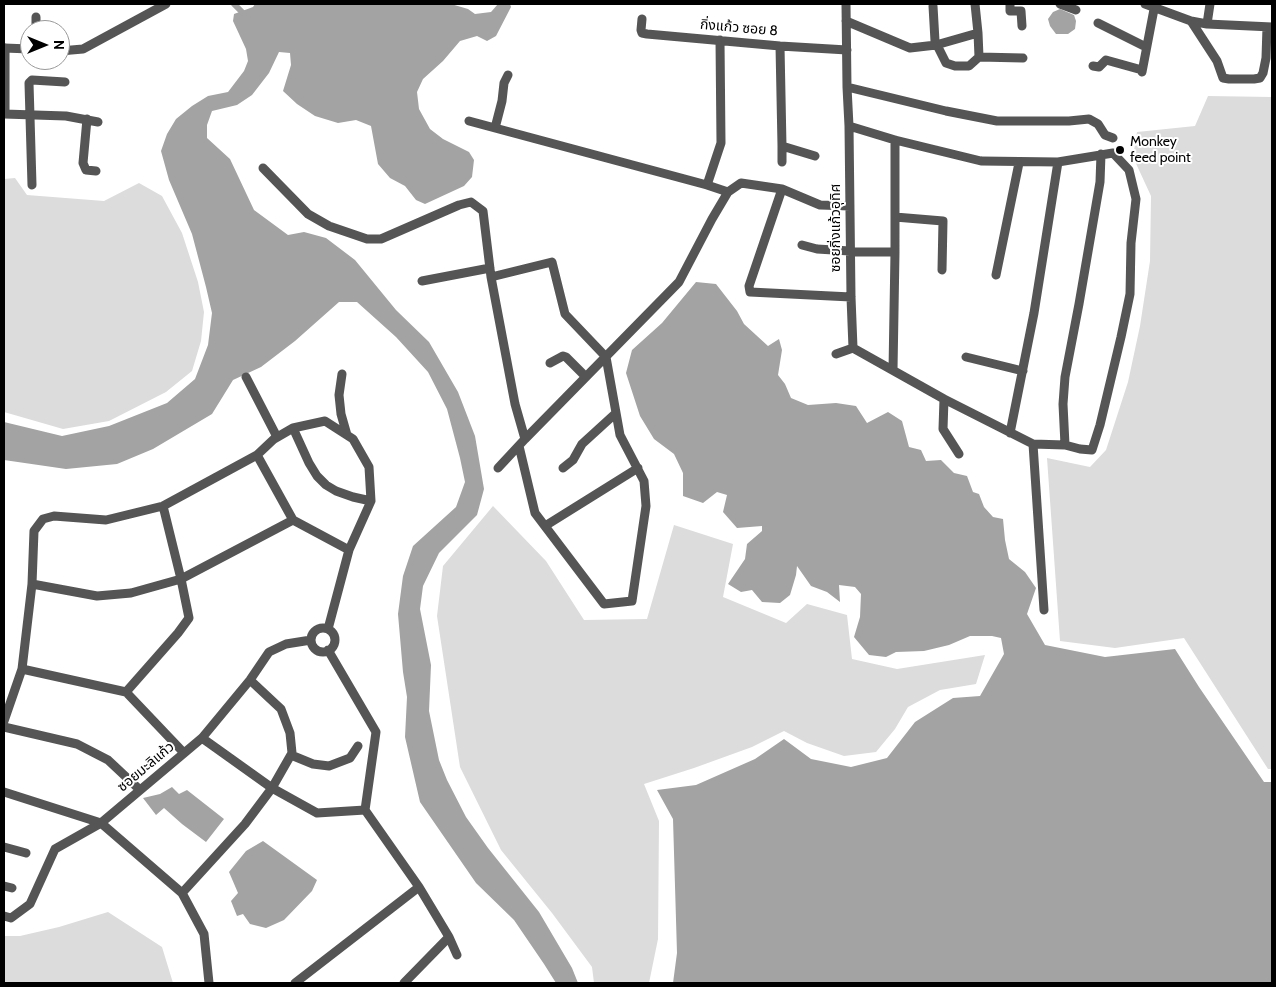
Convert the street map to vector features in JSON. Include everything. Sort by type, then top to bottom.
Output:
[{"type":"street","points":[[70,50],[83,49],[166,4]]},
{"type":"street","name":"ซอยกิ่งแก้วอุทิศ","points":[[846,4],[850,297],[853,348]]},
{"type":"street","points":[[975,4],[979,57]]},
{"type":"street","points":[[1010,4],[1010,11],[1021,11],[1022,26]]},
{"type":"street","points":[[1060,4],[1076,10]]},
{"type":"street","points":[[1207,24],[1210,4]]},
{"type":"street","points":[[1093,66],[1099,68],[1106,60],[1142,71],[1152,5],[1191,21],[1207,24],[1270,27],[1266,58],[1260,78],[1229,80],[1223,78],[1216,61],[1191,21]]},
{"type":"street","points":[[933,6],[935,41],[946,63],[955,66],[969,66],[979,57],[1023,58]]},
{"type":"street","name":"กิ่งแก้ว ซอย 8","points":[[642,19],[642,33],[780,46],[847,50]]},
{"type":"street","points":[[846,21],[910,48],[937,45],[978,33]]},
{"type":"street","points":[[1098,23],[1146,47]]},
{"type":"street","points":[[707,185],[721,143],[720,40]]},
{"type":"street","points":[[780,46],[782,162]]},
{"type":"street","points":[[20,49],[4,48],[5,114],[66,116],[98,122]]},
{"type":"street","points":[[495,128],[502,101],[504,83],[508,75]]},
{"type":"street","points":[[32,185],[30,81],[65,82]]},
{"type":"street","points":[[847,87],[946,111],[997,121],[1070,121],[1089,119],[1098,124],[1105,134],[1113,138]]},
{"type":"street","points":[[87,119],[83,163],[86,170],[96,171]]},
{"type":"street","points":[[469,121],[728,192]]},
{"type":"street","points":[[836,354],[853,348],[944,399],[1033,444],[1092,450],[1100,425],[1130,294],[1131,243],[1136,199],[1129,170],[1113,153],[1058,162],[1019,163],[981,161],[895,140],[849,126]]},
{"type":"street","points":[[893,370],[895,140]]},
{"type":"street","points":[[782,146],[815,156]]},
{"type":"street","points":[[1065,446],[1063,404],[1065,377],[1100,182],[1101,154]]},
{"type":"street","points":[[1010,433],[1034,312],[1058,162]]},
{"type":"street","points":[[996,275],[1019,163]]},
{"type":"street","points":[[263,168],[308,214],[329,226],[367,239],[381,239],[471,202],[483,210],[491,273],[515,404],[525,438]]},
{"type":"street","points":[[498,468],[525,438],[679,282],[728,192],[741,183],[782,190],[820,206],[850,206]]},
{"type":"street","points":[[782,190],[750,286],[750,292],[850,297]]},
{"type":"street","points":[[895,217],[943,220],[942,270]]},
{"type":"street","points":[[802,245],[817,249],[850,252],[895,252]]},
{"type":"street","points":[[422,280],[491,273],[552,262],[565,314],[606,358],[620,435],[644,481],[646,506],[632,601],[604,604],[535,513],[519,446]]},
{"type":"street","points":[[550,363],[563,356],[566,357],[586,378]]},
{"type":"street","points":[[966,357],[1023,371]]},
{"type":"street","points":[[342,374],[339,395],[341,414],[347,435]]},
{"type":"street","points":[[246,377],[277,437]]},
{"type":"street","points":[[944,399],[943,429],[959,454]]},
{"type":"street","points":[[563,468],[573,460],[582,444],[616,413]]},
{"type":"street","points":[[4,721],[22,669],[32,584],[34,531],[42,519],[54,516],[106,520],[162,506],[257,455],[277,437],[294,428],[325,422],[353,439],[369,467],[371,501],[349,550],[328,629]]},
{"type":"street","points":[[294,428],[309,463],[317,476],[326,485],[353,498],[371,501]]},
{"type":"street","points":[[1033,444],[1044,610]]},
{"type":"street","points":[[257,455],[293,520],[349,550]]},
{"type":"street","points":[[545,526],[638,468]]},
{"type":"street","points":[[126,692],[189,618],[162,506]]},
{"type":"street","points":[[32,584],[97,596],[131,593],[181,580],[293,520]]},
{"type":"street","points":[[320,628],[328,629],[335,637],[334,645],[328,650],[321,651],[314,648],[312,640],[312,636],[320,628]]},
{"type":"street","name":"ซอยมะลิแก้ว","points":[[4,916],[11,918],[30,904],[55,849],[102,823],[202,738],[250,680],[269,652],[286,644],[312,640]]},
{"type":"street","points":[[328,650],[376,732],[364,810],[419,887],[449,937],[457,955]]},
{"type":"street","points":[[22,669],[126,692],[184,753]]},
{"type":"street","points":[[182,893],[245,824],[272,788],[292,755],[290,733],[281,709],[250,680]]},
{"type":"street","points":[[4,727],[77,744],[108,760],[140,790]]},
{"type":"street","points":[[202,738],[272,788],[317,813],[364,810]]},
{"type":"street","points":[[292,755],[313,764],[329,766],[350,758],[358,746]]},
{"type":"street","points":[[4,792],[102,823],[182,893],[204,934],[209,983]]},
{"type":"street","points":[[4,847],[26,853]]},
{"type":"street","points":[[295,983],[419,887]]},
{"type":"street","points":[[404,983],[449,937]]},
{"type":"shaded area","points":[[255,4],[451,4],[468,9],[475,14],[491,12],[498,4],[510,4],[511,7],[496,36],[487,41],[477,36],[460,41],[443,61],[423,79],[417,92],[419,109],[430,129],[443,139],[469,152],[474,160],[472,177],[464,186],[425,204],[416,200],[405,186],[390,178],[378,164],[371,126],[356,120],[338,123],[315,116],[297,104],[283,91],[291,65],[290,53],[279,52],[269,73],[252,95],[237,105],[212,111],[207,125],[207,138],[230,159],[254,210],[288,235],[304,232],[326,238],[355,260],[396,310],[429,342],[458,392],[475,436],[484,489],[477,515],[439,553],[423,586],[420,609],[431,665],[429,711],[439,760],[466,817],[539,912],[572,968],[578,983],[556,983],[514,920],[476,883],[420,802],[405,737],[407,697],[398,614],[403,576],[413,546],[456,507],[465,482],[447,409],[428,372],[396,337],[357,302],[339,302],[295,341],[261,367],[233,380],[212,414],[153,449],[117,464],[66,469],[4,460],[4,422],[62,436],[109,426],[167,403],[195,379],[208,345],[212,313],[192,234],[169,180],[161,151],[167,134],[176,119],[208,96],[228,92],[244,71],[248,61],[246,49],[233,21],[234,14],[253,7]]},
{"type":"shaded area","points":[[1060,9],[1074,15],[1076,21],[1075,29],[1068,34],[1056,34],[1050,26],[1048,19],[1053,12]]},
{"type":"shaded area","points":[[1208,96],[1272,97],[1272,769],[1268,769],[1184,638],[1115,648],[1060,641],[1047,458],[1090,467],[1106,450],[1128,382],[1140,326],[1150,261],[1151,196],[1133,157],[1137,132],[1195,126]]},
{"type":"shaded area","points":[[15,178],[27,195],[104,201],[139,183],[162,196],[182,233],[198,282],[204,312],[201,341],[192,371],[166,392],[109,421],[63,429],[4,412],[4,179]]},
{"type":"shaded area","points":[[696,282],[716,284],[737,311],[744,324],[768,346],[779,339],[782,350],[778,375],[785,384],[791,398],[808,405],[836,403],[856,406],[867,423],[888,412],[902,421],[909,447],[921,450],[926,461],[941,460],[954,473],[967,476],[973,492],[979,494],[984,507],[993,517],[1003,519],[1009,559],[1025,572],[1036,588],[1027,614],[1045,645],[1105,657],[1175,649],[1264,782],[1272,782],[1272,983],[673,983],[677,953],[673,819],[657,790],[696,785],[755,759],[784,739],[811,759],[851,767],[887,758],[915,722],[953,698],[980,696],[1004,654],[1001,638],[970,636],[949,645],[924,651],[896,652],[886,657],[869,655],[854,637],[860,617],[861,594],[855,587],[839,585],[840,602],[827,592],[811,586],[797,566],[790,595],[780,603],[762,602],[752,590],[741,592],[728,584],[745,559],[747,544],[762,531],[762,526],[737,528],[723,512],[727,495],[717,492],[703,503],[683,496],[683,473],[674,454],[654,439],[640,416],[626,373],[632,350],[662,323]]},
{"type":"shaded area","points":[[493,506],[546,561],[584,620],[647,619],[674,525],[733,544],[723,597],[786,623],[807,604],[847,615],[852,659],[897,669],[985,655],[976,684],[940,690],[908,707],[895,729],[876,752],[844,756],[807,743],[784,731],[752,747],[644,784],[659,821],[658,939],[649,983],[594,983],[592,967],[552,913],[501,850],[460,767],[437,616],[443,566]]},
{"type":"shaded area","points":[[172,787],[179,794],[187,790],[224,819],[206,842],[164,808],[156,815],[143,798],[160,794]]},
{"type":"shaded area","points":[[263,841],[317,880],[312,891],[284,920],[266,928],[250,924],[243,914],[237,916],[231,901],[238,893],[229,872],[246,851]]},
{"type":"shaded area","points":[[108,912],[162,947],[173,983],[4,983],[4,936],[20,936],[59,927]]},
{"type":"waterway","points":[[234,4],[247,17]]},
{"type":"place","name":"Monkey feed point","points":[[1120,150]]}]
